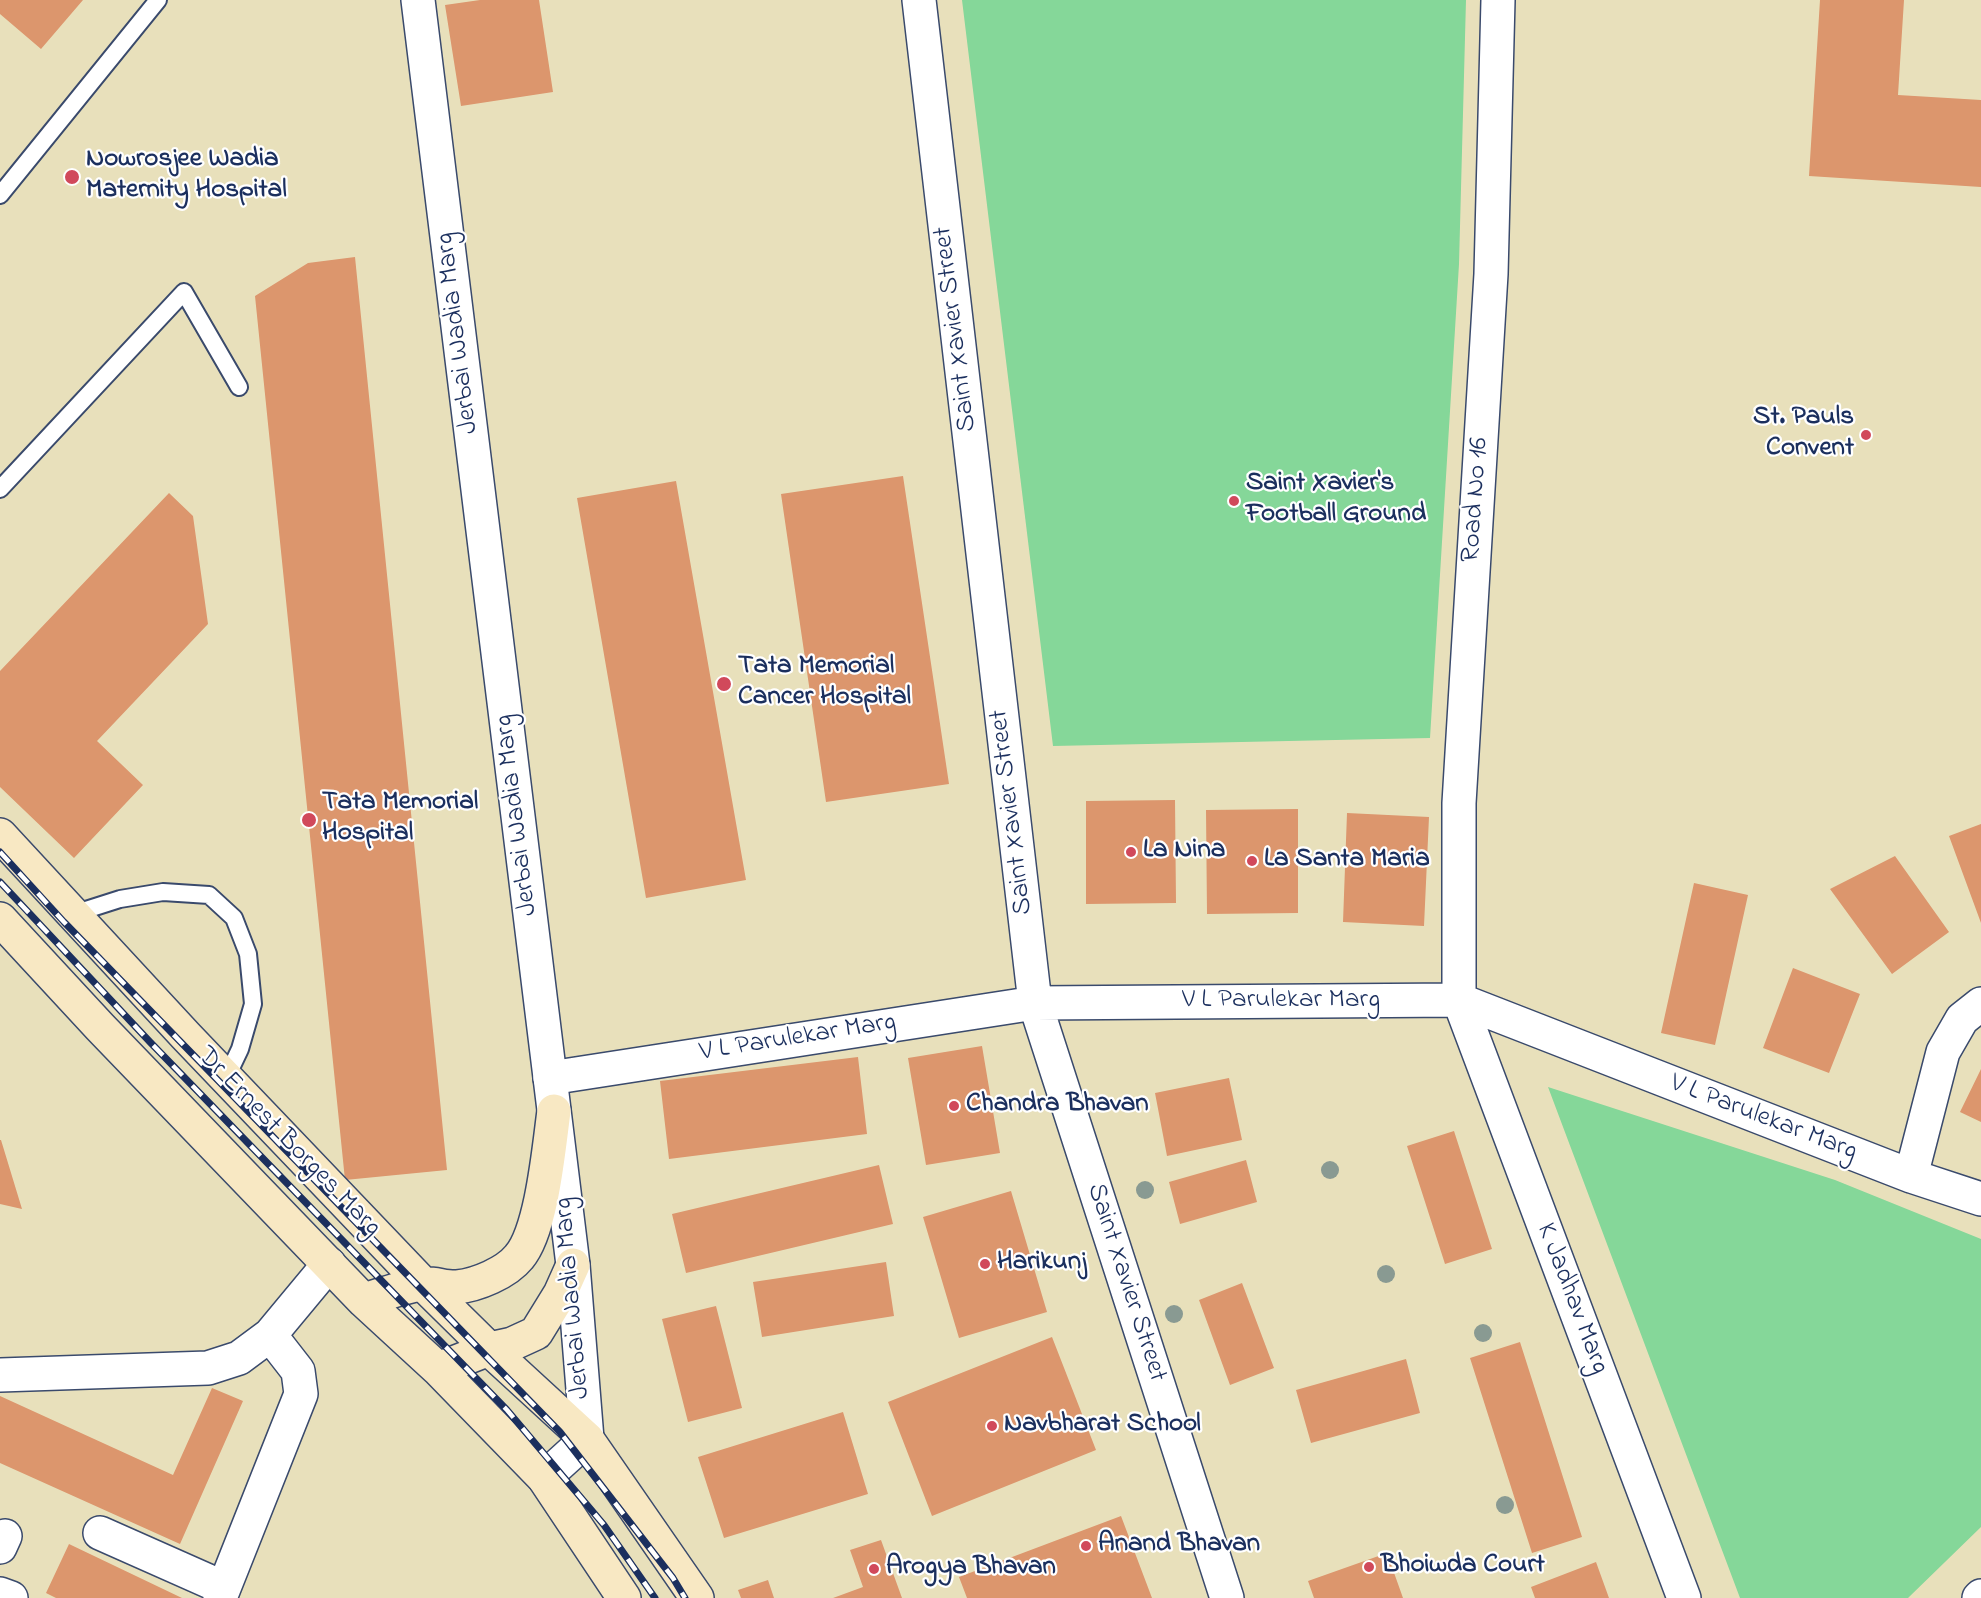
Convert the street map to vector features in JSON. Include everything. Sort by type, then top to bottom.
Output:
[{"type":"main road","name":"Dr Ernest Borges Marg","points":[[0,835],[225,1077],[423,1284],[489,1349],[587,1439]]},
{"type":"main road","name":"Dr Ernest Borges Marg","points":[[0,919],[100,1027],[363,1300],[438,1369]]},
{"type":"main road","points":[[363,1300],[423,1284],[457,1287],[501,1272],[519,1257],[532,1232],[544,1182],[554,1112]]},
{"type":"main road","points":[[573,1264],[560,1294],[536,1333],[512,1344],[489,1349],[438,1369],[544,1478],[624,1598]]},
{"type":"main road","name":"Jerbai Wadia Marg","points":[[587,1439],[696,1598]]},
{"type":"street","name":"Jerbai Wadia Marg","points":[[418,0],[573,1264],[587,1439]]},
{"type":"street","name":"Saint Xavier Street","points":[[919,0],[1035,1003],[1227,1598]]},
{"type":"street","name":"Road No 16","points":[[1459,1000],[1458,803],[1491,274],[1498,0]]},
{"type":"street","name":"V L Parulekar Marg","points":[[550,1078],[1035,1003],[1459,1000],[1911,1176],[1981,1199]]},
{"type":"street","name":"K Jadhav Marg","points":[[1459,1000],[1684,1598]]},
{"type":"street","points":[[1911,1176],[1943,1052],[1962,1019],[1981,1004]]},
{"type":"street","points":[[0,1375],[208,1368],[239,1358],[270,1335],[329,1264]]},
{"type":"street","points":[[100,1533],[222,1593],[301,1394],[298,1371],[270,1335]]},
{"type":"street","points":[[544,1478],[587,1439]]},
{"type":"street","points":[[0,1594],[11,1598]]},
{"type":"lane","points":[[0,195],[158,0]]},
{"type":"lane","points":[[0,489],[184,292],[239,387]]},
{"type":"lane","points":[[73,914],[120,899],[163,892],[209,895],[234,918],[248,954],[253,1005],[240,1049],[225,1077]]},
{"type":"green space","name":"Saint Xavier's Football Ground","points":[[962,0],[1466,0],[1459,264],[1430,738],[1053,746]]},
{"type":"green space","points":[[1548,1087],[1835,1180],[1981,1239],[1981,1527],[1908,1598],[1740,1598]]},
{"type":"building","points":[[0,0],[83,0],[41,49],[0,14]]},
{"type":"building","points":[[480,0],[539,0],[553,92],[461,106],[445,5]]},
{"type":"building","points":[[1820,0],[1904,0],[1898,95],[1981,100],[1981,187],[1809,176]]},
{"type":"building","points":[[355,257],[447,1170],[345,1180],[255,296],[308,263]]},
{"type":"building","points":[[903,476],[949,784],[826,802],[781,494]]},
{"type":"building","points":[[676,481],[746,880],[646,898],[577,498]]},
{"type":"building","points":[[169,493],[193,516],[208,624],[97,741],[143,785],[74,858],[0,787],[0,671]]},
{"type":"building","name":"La Nina","points":[[1175,800],[1176,903],[1086,904],[1086,801]]},
{"type":"building","name":"La Santa Maria","points":[[1298,809],[1298,913],[1207,914],[1206,810]]},
{"type":"building","points":[[1347,813],[1429,817],[1424,926],[1343,922]]},
{"type":"building","points":[[1981,824],[1981,923],[1949,836]]},
{"type":"building","points":[[1895,856],[1949,932],[1892,974],[1830,889]]},
{"type":"building","points":[[1694,883],[1748,895],[1715,1045],[1661,1033]]},
{"type":"building","points":[[1793,968],[1860,994],[1829,1073],[1763,1048]]},
{"type":"building","name":"Chandra Bhavan","points":[[982,1046],[1000,1153],[926,1165],[908,1058]]},
{"type":"building","points":[[858,1057],[867,1134],[669,1159],[660,1081]]},
{"type":"building","points":[[1981,1069],[1981,1122],[1960,1112]]},
{"type":"building","points":[[1229,1078],[1242,1140],[1167,1156],[1155,1093]]},
{"type":"building","points":[[1454,1131],[1492,1249],[1445,1264],[1407,1146]]},
{"type":"building","points":[[1,1140],[22,1209],[0,1204]]},
{"type":"building","points":[[1246,1160],[1257,1202],[1180,1224],[1169,1182]]},
{"type":"building","points":[[879,1165],[893,1224],[686,1273],[672,1214]]},
{"type":"building","name":"Harikunj","points":[[1011,1191],[1047,1312],[959,1338],[923,1217]]},
{"type":"building","points":[[886,1262],[894,1316],[762,1337],[753,1282]]},
{"type":"building","points":[[1242,1283],[1274,1368],[1230,1385],[1199,1300]]},
{"type":"building","points":[[716,1306],[742,1408],[688,1422],[662,1319]]},
{"type":"building","name":"Navbharat School","points":[[1052,1337],[1096,1450],[932,1516],[888,1402]]},
{"type":"building","points":[[1520,1342],[1582,1537],[1532,1553],[1470,1358]]},
{"type":"building","points":[[1406,1359],[1420,1413],[1311,1443],[1296,1390]]},
{"type":"building","points":[[212,1388],[243,1401],[180,1544],[0,1463],[0,1396],[173,1475]]},
{"type":"building","points":[[843,1412],[868,1494],[724,1538],[698,1457]]},
{"type":"building","name":"Anand Bhavan","points":[[1121,1516],[1152,1598],[967,1598],[959,1577]]},
{"type":"building","name":"Arogya Bhavan","points":[[881,1540],[902,1598],[833,1598],[863,1587],[850,1550]]},
{"type":"building","points":[[69,1544],[182,1598],[56,1598],[46,1593]]},
{"type":"building","name":"Bhoiwda Court","points":[[1387,1553],[1403,1598],[1314,1598],[1308,1581]]},
{"type":"building","points":[[1596,1562],[1609,1598],[1535,1598],[1531,1587]]},
{"type":"building","points":[[768,1580],[774,1598],[741,1598],[738,1590]]},
{"type":"railway","points":[[0,852],[64,922],[560,1432],[673,1578],[685,1598]]},
{"type":"railway","points":[[0,882],[150,1042],[507,1410],[604,1525],[655,1598]]},
{"type":"place","name":"Nowrosjee Wadia Maternity Hospital","points":[[72,177]]},
{"type":"place","name":"St. Pauls Convent","points":[[1866,435]]},
{"type":"place","name":"Saint Xavier's Football Ground","points":[[1234,501]]},
{"type":"place","name":"Tata Memorial Cancer Hospital","points":[[724,684]]},
{"type":"place","name":"Tata Memorial Hospital","points":[[309,820]]},
{"type":"place","name":"La Nina","points":[[1131,852]]},
{"type":"place","name":"La Santa Maria","points":[[1252,861]]},
{"type":"place","name":"Chandra Bhavan","points":[[954,1106]]},
{"type":"place","name":"Harikunj","points":[[985,1264]]},
{"type":"place","name":"Navbharat School","points":[[992,1426]]},
{"type":"place","name":"Anand Bhavan","points":[[1086,1546]]},
{"type":"place","name":"Bhoiwda Court","points":[[1369,1567]]},
{"type":"place","name":"Arogya Bhavan","points":[[874,1569]]}]
